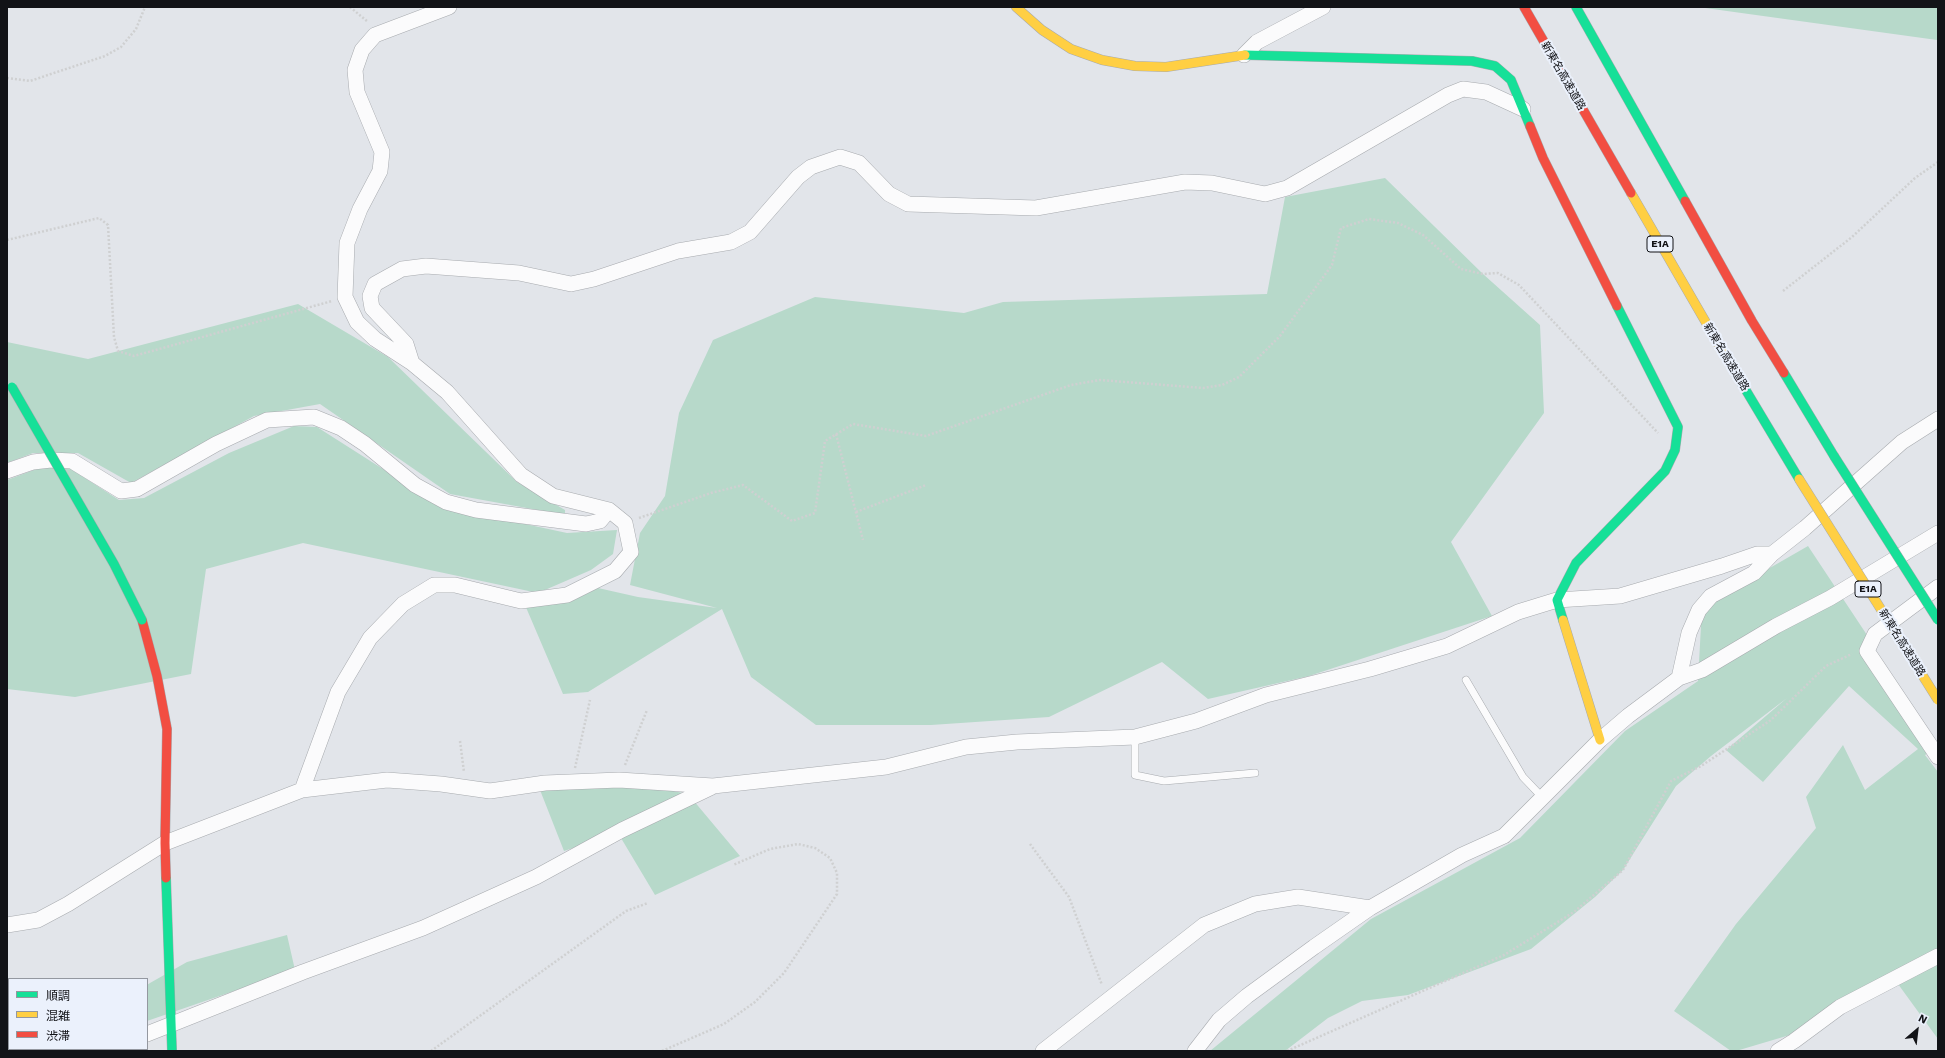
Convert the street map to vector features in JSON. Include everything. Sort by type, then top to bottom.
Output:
[{"type":"main road","points":[[1016,7],[1042,30],[1071,49],[1102,60],[1135,66],[1166,67],[1244,55],[1472,61],[1495,66],[1511,80],[1543,158],[1678,427],[1675,450],[1665,471],[1576,563],[1557,600],[1600,740]]},
{"type":"main road","name":"新東名高速道路","points":[[1524,7],[1710,330],[1799,479],[1938,700]]},
{"type":"main road","points":[[1576,7],[1752,321],[1834,456],[1938,620]]},
{"type":"main road","points":[[9,384],[114,564],[142,620],[157,676],[167,729],[165,843],[172,1051]]},
{"type":"street","points":[[302,790],[338,692],[370,638],[403,604],[434,585],[455,585],[521,601],[567,595],[615,570],[631,552],[625,523],[609,510],[553,496],[521,475],[447,392],[412,363],[374,339],[357,322],[345,297],[347,243],[360,208],[380,171],[382,152],[357,92],[355,70],[362,50],[375,34],[449,7]]},
{"type":"street","points":[[1244,55],[1257,42],[1323,7]]},
{"type":"street","points":[[412,363],[406,344],[372,308],[370,296],[375,284],[402,268],[426,266],[519,273],[571,284],[594,280],[678,251],[731,242],[750,232],[798,177],[811,167],[840,156],[859,163],[889,194],[908,204],[1036,208],[1185,182],[1212,183],[1266,194],[1287,188],[1448,95],[1463,89],[1486,92],[1523,109]]},
{"type":"street","points":[[7,471],[33,462],[51,460],[72,461],[121,491],[137,489],[216,444],[267,420],[314,417],[341,428],[365,444],[415,485],[446,502],[476,510],[586,524],[600,521],[609,510]]},
{"type":"street","points":[[1679,678],[1689,633],[1699,610],[1711,596],[1754,573],[1772,554],[1805,528],[1902,442],[1938,419]]},
{"type":"street","points":[[1195,1051],[1219,1020],[1247,996],[1370,908],[1462,855],[1504,836],[1600,740],[1628,716],[1679,678],[1702,670],[1776,626],[1830,598],[1938,533]]},
{"type":"street","points":[[7,925],[38,920],[68,904],[165,843],[302,790],[387,780],[490,791],[545,784],[619,780],[713,786],[886,767],[966,747],[1017,742],[1135,737],[1196,721],[1266,695],[1370,669],[1447,646],[1518,612],[1557,600],[1620,596],[1722,566],[1757,554],[1772,554]]},
{"type":"street","points":[[1938,587],[1875,634],[1867,651],[1938,757]]},
{"type":"street","points":[[148,1034],[430,925],[536,877],[622,830],[713,786]]},
{"type":"street","points":[[1043,1051],[1204,925],[1256,904],[1298,897],[1370,908]]},
{"type":"street","points":[[1778,1051],[1840,1007],[1938,956]]},
{"type":"lane","points":[[1466,680],[1523,777],[1543,798]]},
{"type":"lane","points":[[1135,737],[1135,775],[1164,781],[1256,773]]},
{"type":"path","points":[[7,78],[30,81],[105,56],[122,47],[136,29],[145,7]]},
{"type":"path","points":[[350,7],[368,21],[375,34]]},
{"type":"path","points":[[1783,291],[1852,236],[1915,178],[1938,162]]},
{"type":"path","points":[[7,240],[99,218],[108,225],[114,337],[118,351],[134,356],[345,297]]},
{"type":"path","points":[[625,523],[711,493],[743,485],[792,521],[815,513],[825,441],[853,424],[926,436],[1071,384],[1100,380],[1203,388],[1222,385],[1239,377],[1280,336],[1332,265],[1341,228],[1369,219],[1398,223],[1423,235],[1461,269],[1483,274],[1498,273],[1519,285],[1675,450]]},
{"type":"path","points":[[836,434],[863,540]]},
{"type":"path","points":[[856,512],[926,485]]},
{"type":"path","points":[[1287,1051],[1504,955],[1574,912],[1623,870],[1671,781],[1701,766],[1771,720],[1826,666],[1869,647]]},
{"type":"path","points":[[572,782],[590,700]]},
{"type":"path","points":[[619,780],[647,710]]},
{"type":"path","points":[[460,741],[466,788]]},
{"type":"path","points":[[662,1051],[724,1024],[755,1002],[784,973],[837,894],[837,873],[830,858],[815,848],[798,844],[770,849],[733,865]]},
{"type":"path","points":[[1030,844],[1069,897],[1108,1001]]},
{"type":"path","points":[[431,1051],[626,911],[648,903]]},
{"type":"green space","points":[[1698,7],[1938,7],[1938,39],[1937,40]]},
{"type":"green space","points":[[1385,178],[1483,274],[1540,325],[1544,413],[1451,542],[1492,616],[1309,676],[1208,699],[1162,662],[1049,717],[931,725],[816,725],[751,677],[722,609],[588,692],[563,694],[525,605],[598,588],[638,597],[717,608],[630,585],[640,533],[665,496],[679,413],[713,340],[815,297],[964,313],[1003,302],[1267,294],[1285,197]]},
{"type":"green space","points":[[298,304],[388,357],[517,482],[565,510],[565,515],[450,494],[320,404],[254,416],[131,483],[78,453],[33,453],[7,463],[7,342],[88,359]]},
{"type":"green space","points":[[294,426],[317,427],[441,506],[567,533],[617,530],[613,554],[591,570],[538,593],[303,543],[206,569],[191,674],[75,697],[7,689],[7,480],[50,464],[68,467],[119,500],[144,498],[229,453]]},
{"type":"green space","points":[[1808,546],[1865,632],[1933,750],[1925,755],[1938,772],[1938,1039],[1898,984],[1810,1029],[1736,1051],[1731,1051],[1674,1011],[1736,924],[1816,828],[1806,797],[1843,745],[1865,790],[1918,749],[1849,686],[1763,782],[1726,750],[1787,698],[1711,756],[1676,786],[1623,870],[1595,897],[1531,949],[1408,995],[1362,1001],[1328,1018],[1285,1051],[1210,1051],[1371,919],[1520,838],[1625,731],[1698,681],[1702,607]]},
{"type":"green space","points":[[633,783],[688,794],[740,856],[655,895],[618,833],[564,851],[540,790]]},
{"type":"green space","points":[[287,935],[295,970],[148,1021],[148,984],[187,962]]},
{"type":"traffic: fast","points":[[1576,7],[1685,201]]},
{"type":"traffic: fast","points":[[1245,55],[1472,61],[1495,66],[1511,80],[1530,126]]},
{"type":"traffic: fast","points":[[1563,620],[1557,600],[1576,563],[1665,471],[1675,450],[1678,427],[1617,306]]},
{"type":"traffic: fast","points":[[1723,352],[1799,479]]},
{"type":"traffic: fast","points":[[1784,373],[1834,456]]},
{"type":"traffic: fast","points":[[12,387],[114,564],[142,620]]},
{"type":"traffic: fast","points":[[1834,456],[1938,620]]},
{"type":"traffic: fast","points":[[166,878],[172,1051]]},
{"type":"traffic: slow","points":[[1016,7],[1042,30],[1071,49],[1102,60],[1135,66],[1166,67],[1245,55]]},
{"type":"traffic: slow","points":[[1631,193],[1723,352]]},
{"type":"traffic: slow","points":[[1799,479],[1938,700]]},
{"type":"traffic: slow","points":[[1563,620],[1600,740]]},
{"type":"traffic: jam","points":[[1524,7],[1631,193]]},
{"type":"traffic: jam","points":[[1530,126],[1543,158],[1617,306]]},
{"type":"traffic: jam","points":[[1685,201],[1752,321],[1784,373]]},
{"type":"traffic: jam","points":[[142,620],[157,676],[167,729],[165,843],[166,878]]}]
